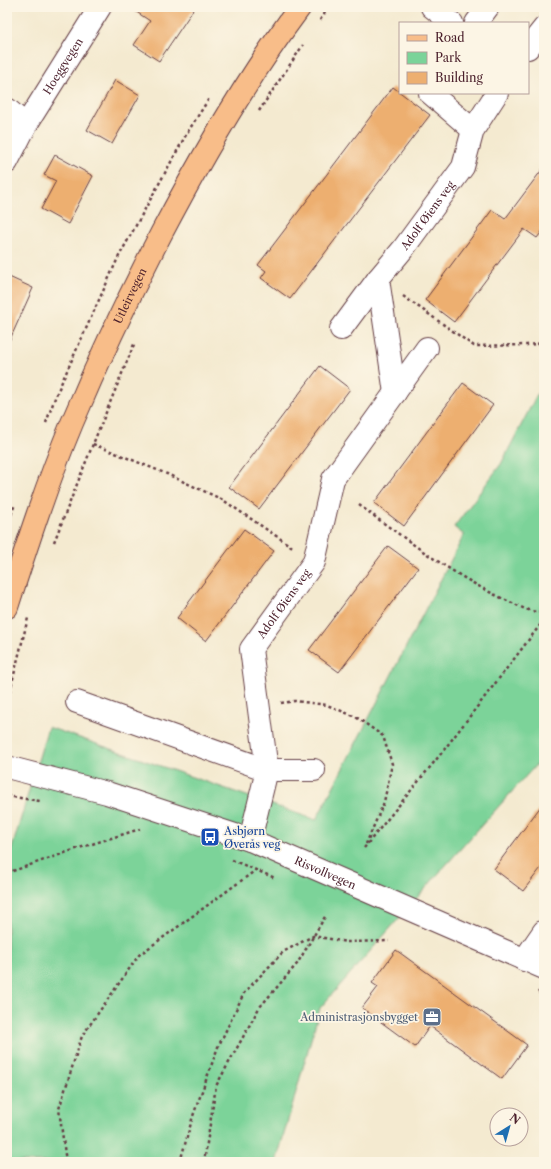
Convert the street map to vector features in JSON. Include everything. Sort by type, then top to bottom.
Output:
[{"type":"main road","name":"Utleirvegen","points":[[7,607],[46,489],[69,431],[101,355],[136,282],[184,191],[218,131],[251,78],[300,7]]},
{"type":"street","name":"Hoeggvegen","points":[[7,162],[26,125],[100,7]]},
{"type":"street","points":[[432,7],[451,22]]},
{"type":"street","points":[[477,22],[488,7]]},
{"type":"street","points":[[529,47],[544,28]]},
{"type":"street","points":[[431,94],[473,130]]},
{"type":"street","name":"Adolf Øiens veg","points":[[341,329],[378,279],[403,249],[463,167],[473,130],[496,94]]},
{"type":"street","points":[[7,109],[26,125]]},
{"type":"street","points":[[378,279],[395,393]]},
{"type":"street","name":"Adolf Øiens veg","points":[[250,840],[267,770],[251,649],[314,562],[333,479],[427,348]]},
{"type":"street","points":[[77,702],[267,770],[314,770]]},
{"type":"street","name":"Risvollvegen","points":[[7,767],[107,793],[250,840],[544,968]]},
{"type":"street","points":[[524,960],[544,931]]},
{"type":"path","points":[[319,22],[329,7]]},
{"type":"path","points":[[255,117],[306,40]]},
{"type":"path","points":[[378,279],[474,346],[527,346],[544,343]]},
{"type":"path","points":[[53,545],[92,444],[135,341]]},
{"type":"path","points":[[92,444],[168,474],[223,500],[314,562]]},
{"type":"path","points":[[359,505],[434,559],[494,594],[534,612],[544,612]]},
{"type":"path","points":[[7,703],[30,610]]},
{"type":"path","points":[[258,706],[295,701],[327,705],[356,717],[383,736],[392,764],[384,802],[364,848],[440,755],[544,620]]},
{"type":"path","points":[[7,796],[45,802]]},
{"type":"path","points":[[133,827],[147,831]]},
{"type":"path","points":[[7,874],[76,849],[140,829]]},
{"type":"path","points":[[230,859],[276,878]]},
{"type":"path","points":[[66,1162],[59,1109],[82,1036],[139,955],[256,870]]},
{"type":"path","points":[[204,1162],[216,1086],[259,1008],[297,964],[326,915]]},
{"type":"path","points":[[180,1162],[193,1116],[218,1046],[244,993],[283,952],[313,936],[347,942],[389,941]]},
{"type":"path","points":[[536,989],[544,998]]},
{"type":"green space","points":[[544,381],[544,756],[320,1008],[276,1162],[7,1162],[7,865],[48,727],[316,820],[464,535],[454,527],[501,464]]},
{"type":"building","points":[[129,7],[195,7],[159,61],[134,45],[150,21]]},
{"type":"building","points":[[115,80],[140,95],[112,144],[87,130]]},
{"type":"building","points":[[393,87],[399,92],[399,94],[402,94],[430,115],[290,299],[261,278],[266,271],[258,265]]},
{"type":"building","points":[[55,155],[93,176],[68,224],[41,209],[56,181],[44,175]]},
{"type":"building","points":[[544,167],[544,229],[537,238],[524,229],[454,322],[425,300],[492,210],[505,219]]},
{"type":"building","points":[[7,276],[33,288],[7,346]]},
{"type":"building","points":[[320,366],[350,389],[259,509],[229,487]]},
{"type":"building","points":[[463,383],[493,405],[404,526],[374,503]]},
{"type":"building","points":[[244,529],[274,551],[206,641],[177,618]]},
{"type":"building","points":[[388,546],[418,568],[339,672],[309,650]]},
{"type":"building","points":[[544,802],[544,864],[523,891],[494,869]]},
{"type":"building","name":"Administrasjonsbygget","points":[[396,950],[527,1045],[502,1079],[430,1026],[415,1047],[362,1008],[378,987],[372,983]]},
{"type":"place","name":"Asbjørn Øverås veg","points":[[210,837]]},
{"type":"place","name":"Administrasjonsbygget","points":[[432,1017]]}]
